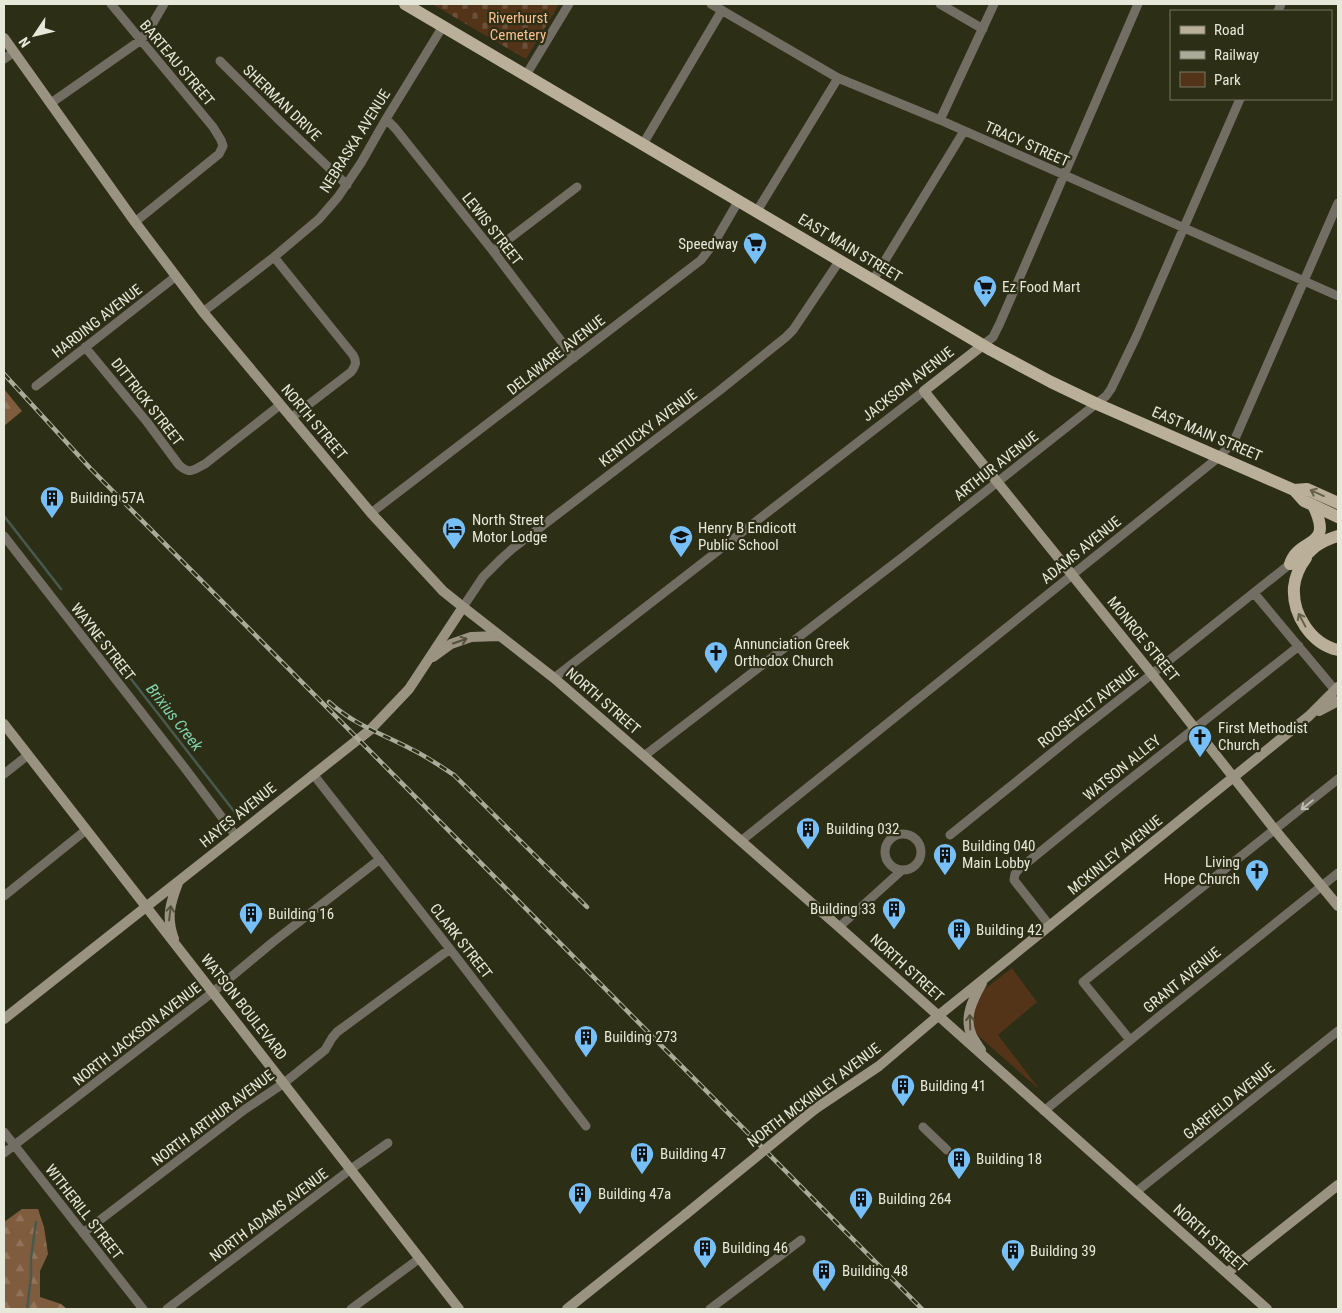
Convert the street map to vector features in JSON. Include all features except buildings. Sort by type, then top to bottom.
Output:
[{"type":"main road","name":"EAST MAIN STREET","points":[[405,4],[983,345],[1097,404],[1294,490],[1304,501],[1338,517]]},
{"type":"main road","name":"EAST MAIN STREET","points":[[1294,490],[1307,489],[1338,503]]},
{"type":"main road","points":[[1313,505],[1319,518],[1319,536],[1292,557],[1290,564],[1296,564],[1316,546],[1338,536]]},
{"type":"main road","points":[[1308,554],[1298,572],[1294,586],[1294,599],[1298,613],[1311,635],[1322,643],[1338,650]]},
{"type":"street","name":"BARTEAU STREET","points":[[111,4],[213,127],[223,146],[219,154],[135,222]]},
{"type":"street","points":[[51,103],[141,40],[164,4]]},
{"type":"street","points":[[526,75],[569,4]]},
{"type":"street","name":"TRACY STREET","points":[[712,4],[838,78],[940,120],[1338,296]]},
{"type":"street","points":[[940,4],[983,29]]},
{"type":"street","points":[[940,120],[994,4]]},
{"type":"street","name":"JACKSON AVENUE","points":[[554,678],[993,337],[1138,4]]},
{"type":"street","points":[[643,144],[722,10]]},
{"type":"street","name":"NEBRASKA AVENUE","points":[[203,312],[319,219],[347,185],[443,26]]},
{"type":"street","name":"NORTH STREET","points":[[4,38],[135,222],[203,312],[371,513],[443,591],[554,678],[644,756],[839,927],[988,1062],[1267,1309]]},
{"type":"street","points":[[4,59],[14,52]]},
{"type":"street","name":"SHERMAN DRIVE","points":[[220,61],[347,185]]},
{"type":"street","points":[[757,211],[838,78]]},
{"type":"street","name":"ARTHUR AVENUE","points":[[644,756],[998,482],[1097,404],[1111,389],[1137,335],[1240,100]]},
{"type":"street","name":"LEWIS STREET","points":[[386,119],[493,251],[574,358]]},
{"type":"street","points":[[872,280],[964,131]]},
{"type":"street","points":[[493,251],[577,187]]},
{"type":"street","name":"DELAWARE AVENUE","points":[[371,513],[701,260],[714,243],[739,200]]},
{"type":"street","name":"ADAMS AVENUE","points":[[741,841],[1219,457],[1234,441],[1338,203]]},
{"type":"street","points":[[274,257],[356,361],[356,366],[351,372],[291,418]]},
{"type":"street","name":"KENTUCKY AVENUE","points":[[463,608],[483,577],[500,559],[713,396],[786,337],[793,330],[840,260]]},
{"type":"street","name":"HARDING AVENUE","points":[[36,386],[176,276]]},
{"type":"street","name":"DITTRICK STREET","points":[[85,347],[184,470],[193,471],[204,464],[280,405]]},
{"type":"street","name":"MONROE STREET","points":[[924,391],[1338,906]]},
{"type":"street","name":"WAYNE STREET","points":[[4,536],[236,836]]},
{"type":"street","name":"ROOSEVELT AVENUE","points":[[950,835],[1290,564]]},
{"type":"street","points":[[1254,593],[1337,689]]},
{"type":"street","name":"HAYES AVENUE","points":[[4,1019],[370,730],[409,688],[463,608]]},
{"type":"street","points":[[426,662],[451,644],[471,637],[499,636]]},
{"type":"street","name":"WATSON ALLEY","points":[[1050,926],[1014,880],[1014,874],[1114,792],[1299,646]]},
{"type":"street","name":"MCKINLEY AVENUE","points":[[938,1016],[1234,778],[1309,716],[1337,689]]},
{"type":"street","name":"MCKINLEY AVENUE","points":[[1309,716],[1338,700]]},
{"type":"street","name":"WATSON BOULEVARD","points":[[4,724],[459,1309]]},
{"type":"street","points":[[4,774],[28,755]]},
{"type":"street","name":"CLARK STREET","points":[[313,774],[586,1126]]},
{"type":"street","points":[[1130,1040],[1083,982],[1338,779]]},
{"type":"street","points":[[4,896],[86,830]]},
{"type":"street","points":[[839,927],[901,871],[915,866],[921,858],[921,848],[916,839],[905,834],[893,837],[886,847],[885,853],[890,864],[901,871]]},
{"type":"street","name":"NORTH JACKSON AVENUE","points":[[4,1153],[380,860]]},
{"type":"street","name":"GRANT AVENUE","points":[[1044,1111],[1338,873]]},
{"type":"street","points":[[175,944],[169,926],[169,914],[178,882]]},
{"type":"street","name":"NORTH ARTHUR AVENUE","points":[[83,1233],[244,1110],[284,1083],[324,1050],[337,1032],[450,949]]},
{"type":"street","points":[[984,980],[972,1002],[969,1016],[972,1036],[988,1062]]},
{"type":"street","name":"NORTH MCKINLEY AVENUE","points":[[567,1309],[815,1109],[879,1066],[938,1016]]},
{"type":"street","name":"GARFIELD AVENUE","points":[[1136,1192],[1338,1031]]},
{"type":"street","points":[[923,1127],[947,1150]]},
{"type":"street","name":"WITHERILL STREET","points":[[4,1132],[142,1309]]},
{"type":"street","name":"NORTH ADAMS AVENUE","points":[[167,1309],[388,1143]]},
{"type":"street","points":[[1228,1273],[1338,1185]]},
{"type":"street","points":[[710,1309],[801,1240]]},
{"type":"street","points":[[351,1309],[420,1258]]},
{"type":"green space","name":"Riverhurst Cemetery","points":[[432,4],[559,4],[526,59]]},
{"type":"green space","points":[[4,389],[22,411],[4,426]]},
{"type":"green space","points":[[1012,968],[1037,1002],[998,1035],[1040,1090],[974,1032],[970,1009],[974,997]]},
{"type":"green space","points":[[22,1209],[38,1209],[44,1227],[48,1254],[40,1271],[40,1297],[61,1304],[67,1309],[4,1309],[4,1222]]},
{"type":"waterway","name":"Brixius Creek","points":[[4,516],[61,589]]},
{"type":"waterway","name":"Brixius Creek","points":[[96,634],[237,815]]},
{"type":"waterway","name":"Brixius Creek","points":[[27,1309],[36,1222]]},
{"type":"railway","points":[[4,374],[90,468],[922,1309]]},
{"type":"railway","points":[[329,702],[358,723],[422,755],[454,775],[587,907]]},
{"type":"place","name":"Speedway","points":[[755,265]]},
{"type":"place","name":"Ez Food Mart","points":[[985,308]]},
{"type":"place","name":"Building 57A","points":[[52,519]]},
{"type":"place","name":"North Street Motor Lodge","points":[[454,550]]},
{"type":"place","name":"Henry B Endicott Public School","points":[[681,558]]},
{"type":"place","name":"Annunciation Greek Orthodox Church","points":[[716,674]]},
{"type":"place","name":"First Methodist Church","points":[[1200,758]]},
{"type":"place","name":"Building 032","points":[[808,850]]},
{"type":"place","name":"Building 040 Main Lobby","points":[[945,876]]},
{"type":"place","name":"Living Hope Church","points":[[1257,892]]},
{"type":"place","name":"Building 33","points":[[894,930]]},
{"type":"place","name":"Building 16","points":[[251,935]]},
{"type":"place","name":"Building 42","points":[[959,951]]},
{"type":"place","name":"Building 273","points":[[586,1058]]},
{"type":"place","name":"Building 41","points":[[903,1107]]},
{"type":"place","name":"Building 47","points":[[642,1175]]},
{"type":"place","name":"Building 18","points":[[959,1180]]},
{"type":"place","name":"Building 47a","points":[[580,1215]]},
{"type":"place","name":"Building 264","points":[[861,1220]]},
{"type":"place","name":"Building 46","points":[[705,1269]]},
{"type":"place","name":"Building 39","points":[[1013,1272]]},
{"type":"place","name":"Building 48","points":[[824,1292]]}]
